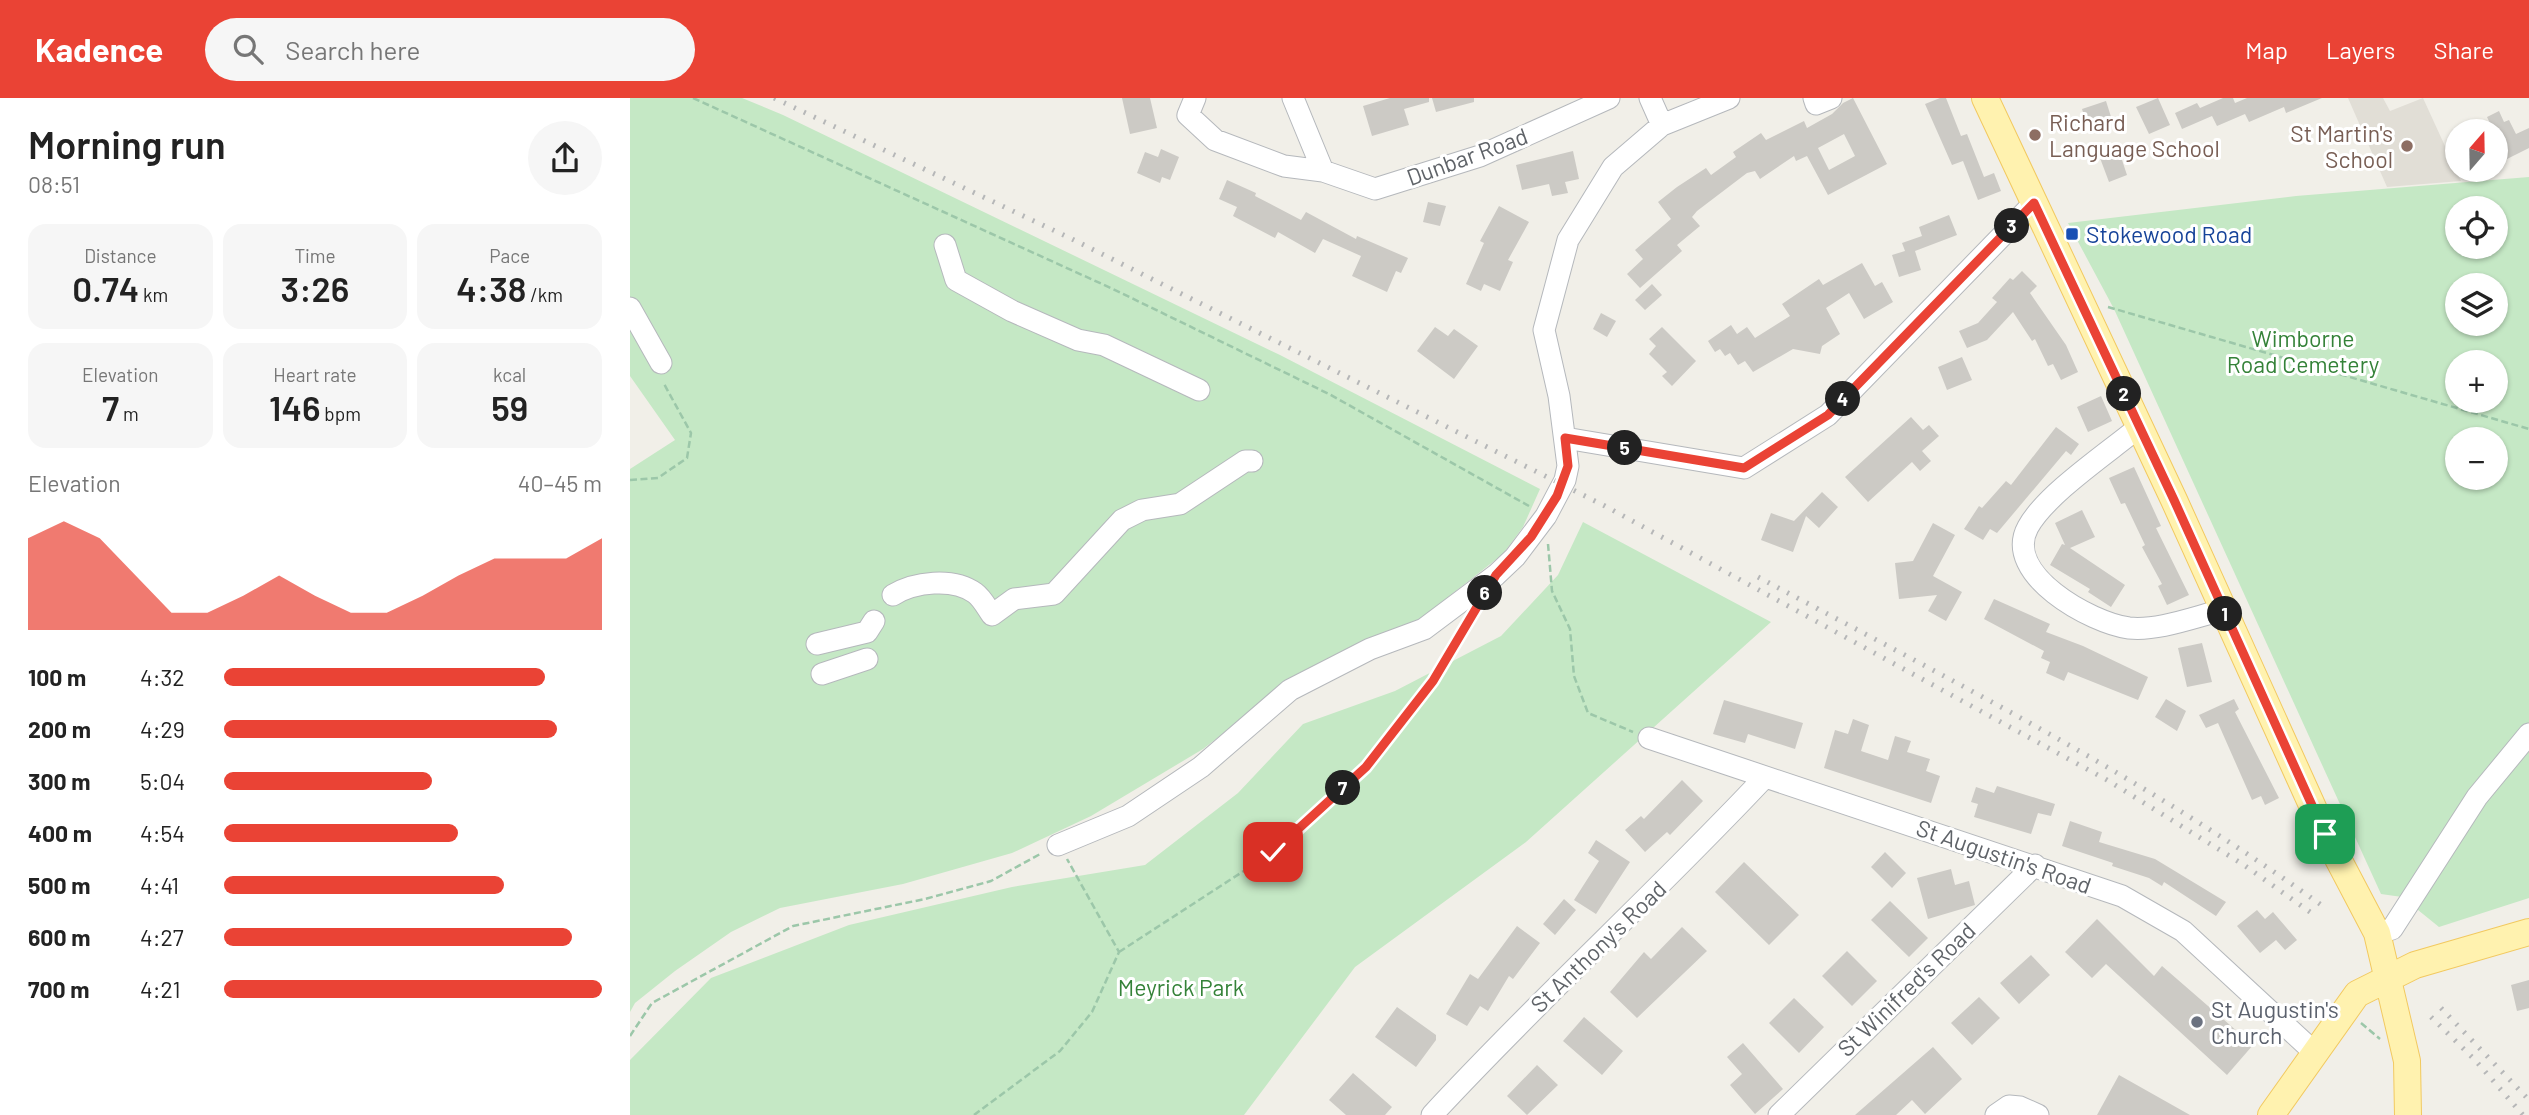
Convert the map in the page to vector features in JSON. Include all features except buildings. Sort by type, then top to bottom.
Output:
[{"type":"main road","points":[[1985,98],[2325,834],[2377,933],[2390,979],[2407,1061],[2408,1115]]},
{"type":"main road","points":[[2271,1115],[2357,994],[2415,965],[2529,932]]},
{"type":"street","name":"Dunbar Road","points":[[1195,98],[1188,115],[1215,140],[1284,166],[1323,171],[1375,189],[1480,156],[1609,98]]},
{"type":"street","points":[[1293,98],[1323,171]]},
{"type":"street","points":[[1650,98],[1662,125]]},
{"type":"street","points":[[1058,845],[1128,816],[1201,767],[1290,690],[1370,649],[1424,629],[1496,575],[1523,547],[1546,516],[1565,480],[1568,455],[1544,330],[1568,240],[1613,167],[1662,125],[1729,98]]},
{"type":"street","points":[[1814,98],[1816,104],[1831,98]]},
{"type":"street","points":[[1565,438],[1744,468],[1828,415],[2034,203]]},
{"type":"street","points":[[945,245],[956,280],[1013,311],[1078,340],[1104,345],[1199,390]]},
{"type":"street","points":[[630,308],[660,367]]},
{"type":"street","points":[[2139,427],[2042,508],[2026,529],[2023,549],[2031,568],[2036,577],[2064,601],[2098,620],[2130,628],[2160,626],[2223,610]]},
{"type":"street","points":[[893,596],[910,587],[936,583],[950,585],[976,593],[992,615],[1014,599],[1054,594],[1122,520],[1142,510],[1180,504],[1245,461],[1252,461]]},
{"type":"street","points":[[817,644],[867,632],[874,621]]},
{"type":"street","points":[[822,674],[867,659]]},
{"type":"street","points":[[2377,933],[2392,929],[2477,797],[2529,734]]},
{"type":"street","name":"St Augustin's Road","points":[[1649,738],[2122,895],[2183,931],[2314,1052]]},
{"type":"street","name":"St Anthony's Road","points":[[1432,1115],[1551,990],[1686,860],[1764,778]]},
{"type":"street","name":"St Winifred's Road","points":[[1779,1115],[2035,865]]},
{"type":"street","points":[[1996,1115],[2009,1105],[2038,1115]]},
{"type":"path","points":[[693,98],[1113,289],[1329,394],[1546,516],[1552,591],[1570,629],[1574,676],[1588,713],[1649,738]]},
{"type":"path","points":[[2078,297],[2352,381],[2529,429]]},
{"type":"path","points":[[630,480],[658,478],[687,458],[691,433],[660,367]]},
{"type":"path","points":[[975,1115],[1060,1051],[1091,1012],[1119,952],[1273,852],[1366,767],[1433,681],[1475,610]]},
{"type":"path","points":[[630,1036],[652,1003],[793,926],[925,899],[990,881],[1058,845],[1119,952]]},
{"type":"path","points":[[2344,1010],[2382,1040]]},
{"type":"shaded area","name":"St Martin's School","points":[[2348,98],[2383,98],[2390,111],[2423,98],[2445,146],[2445,182],[2449,182],[2387,187]]},
{"type":"green space","points":[[630,98],[742,98],[783,115],[1280,355],[1540,489],[1523,527],[1503,554],[1420,619],[1296,677],[1203,749],[1091,816],[1012,853],[903,884],[780,908],[731,932],[675,971],[635,1003],[630,1012],[630,469],[675,440],[630,376]]},
{"type":"green space","name":"Wimborne Road Cemetery","points":[[2529,177],[2529,898],[2439,927],[2402,897],[2381,894],[2114,309],[2068,223],[2296,196],[2468,182],[2508,182],[2508,179]]},
{"type":"green space","name":"Meyrick Park","points":[[1583,522],[1771,622],[1526,842],[1355,967],[1244,1115],[630,1115],[630,1060],[711,978],[849,925],[1012,887],[1145,865],[1238,793],[1303,724],[1395,691],[1501,636],[1558,575]]},
{"type":"railway","points":[[774,98],[1072,239],[1605,506],[2107,780],[2244,865],[2317,917]]},
{"type":"railway","points":[[1758,577],[2118,773],[2257,860],[2324,907]]},
{"type":"railway","points":[[2441,1008],[2529,1100]]},
{"type":"railway","points":[[2431,1017],[2475,1060],[2523,1115]]},
{"type":"place","name":"Richard Language School","points":[[2035,135]]},
{"type":"place","name":"St Martin's School","points":[[2407,146]]},
{"type":"place","name":"Stokewood Road","points":[[2072,234]]},
{"type":"place","name":"St Augustin's Church","points":[[2197,1022]]},
{"type":"route","points":[[1273,852],[1366,767],[1433,681],[1496,575],[1531,537],[1557,496],[1568,466],[1565,438],[1744,468],[1828,415],[2034,203],[2174,500],[2325,834]]}]
